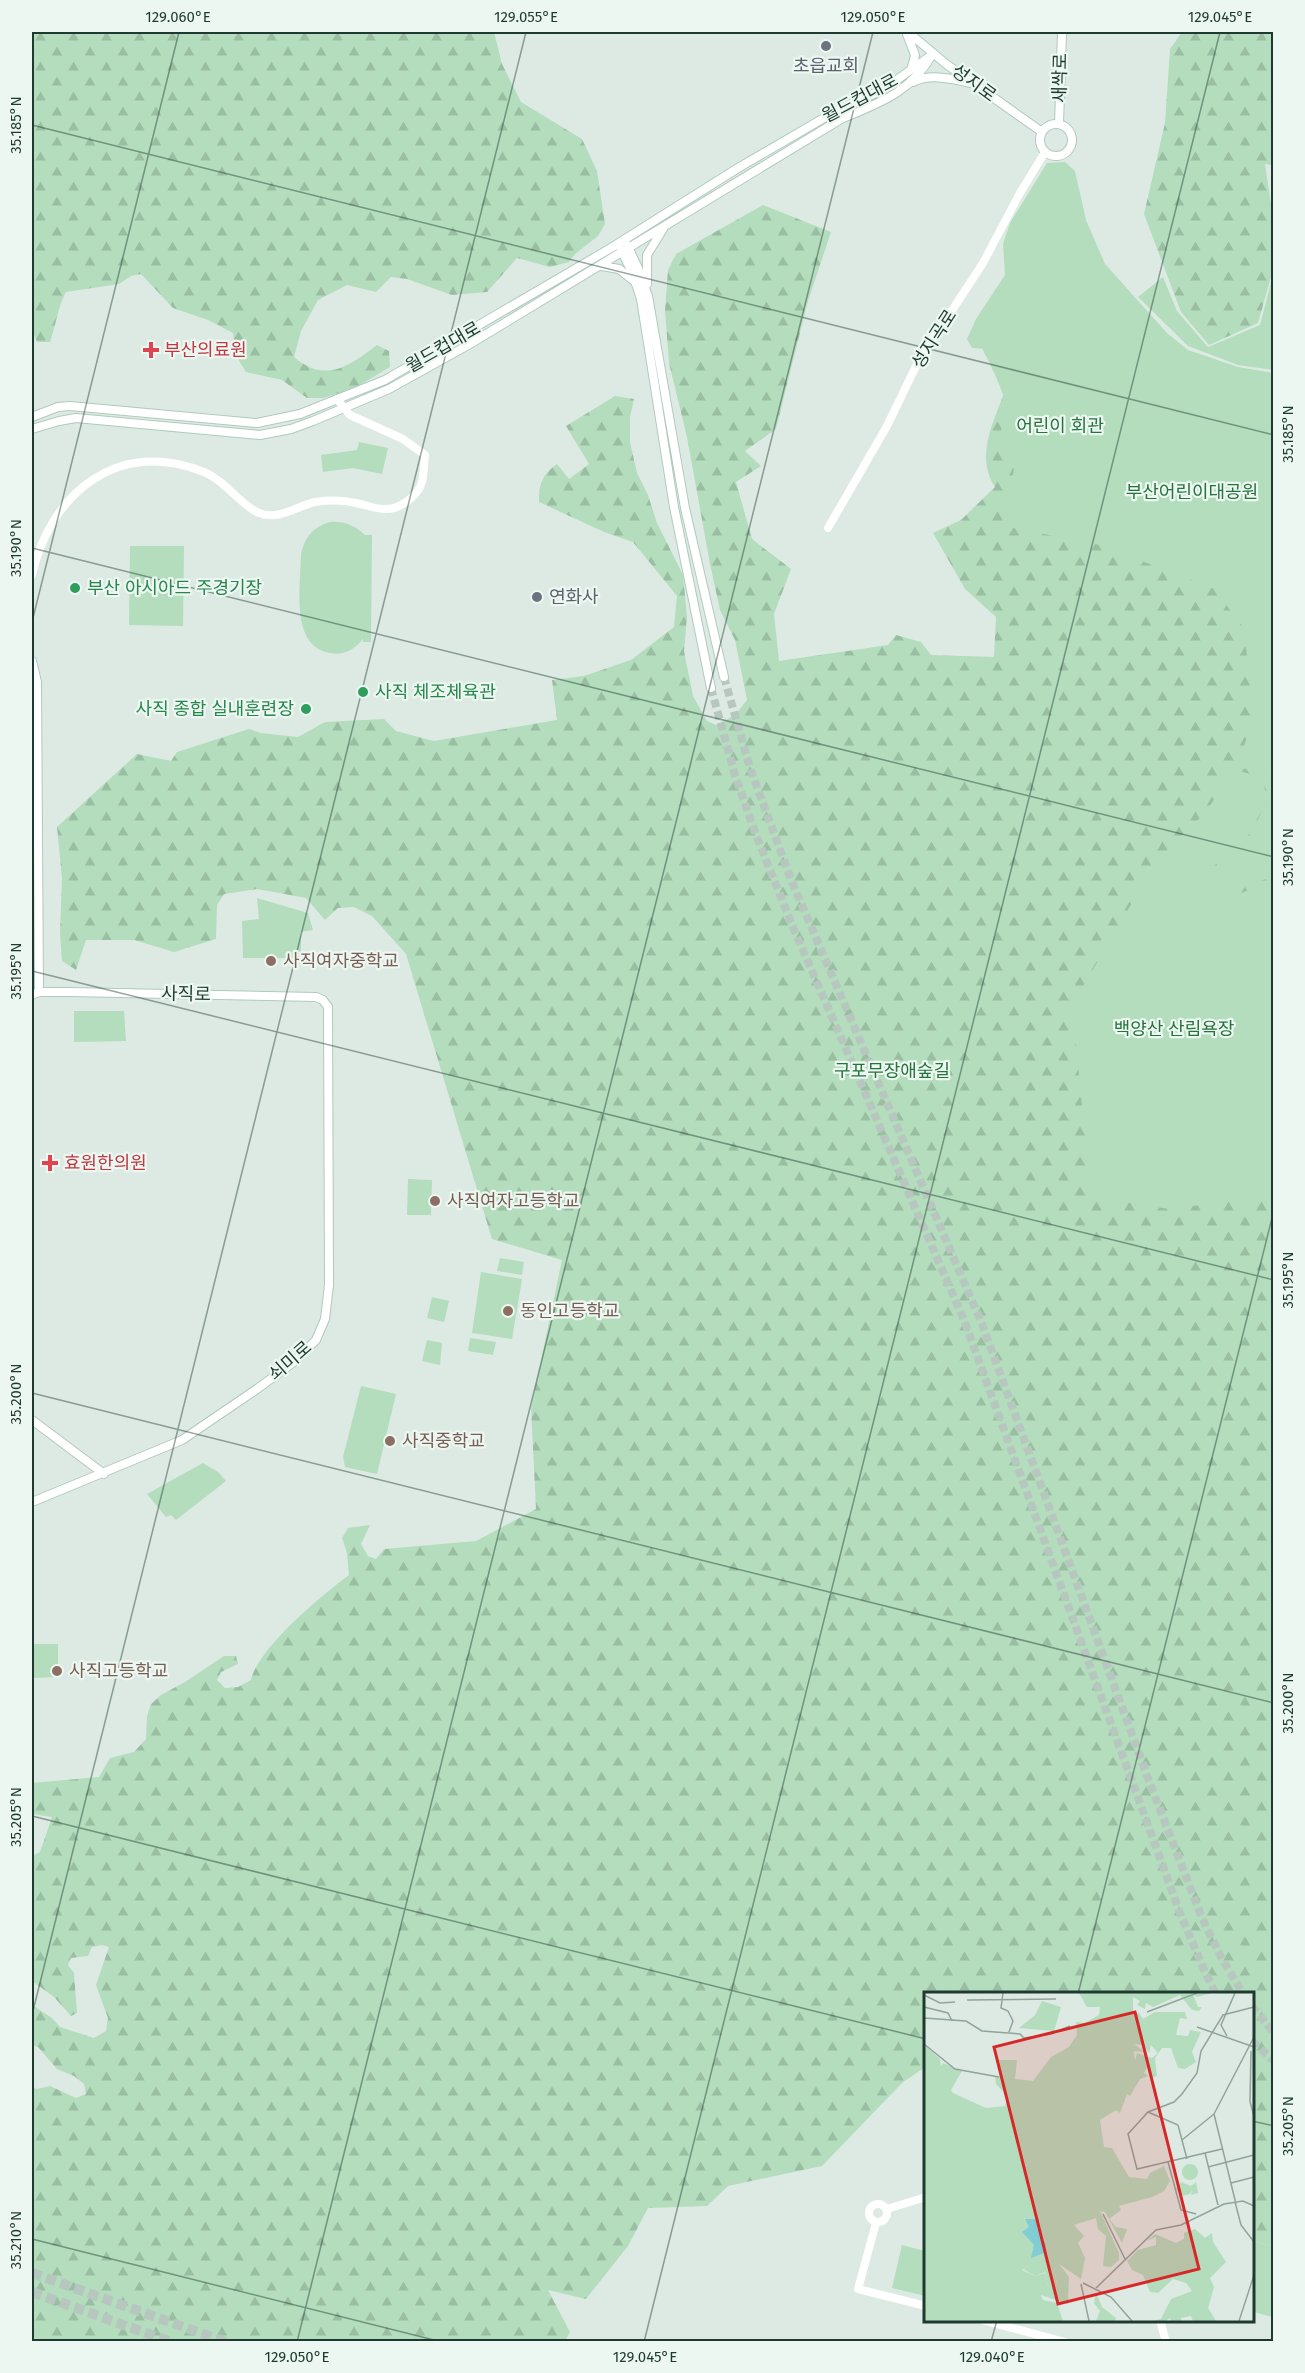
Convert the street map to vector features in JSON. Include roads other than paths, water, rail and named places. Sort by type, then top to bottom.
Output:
[{"type":"main road","name":"성지로","points":[[906,32],[1042,132]]},
{"type":"main road","points":[[906,32],[915,55],[911,68]]},
{"type":"main road","name":"새싹로","points":[[1059,124],[1062,32]]},
{"type":"main road","name":"월드컵대로","points":[[32,429],[76,418],[260,435],[291,429],[344,408],[389,389],[450,356],[602,266],[623,246],[738,168],[836,111],[884,89],[933,53]]},
{"type":"main road","name":"월드컵대로","points":[[32,417],[58,407],[70,406],[257,423],[287,418],[385,380],[623,246],[666,225],[841,119],[887,100],[907,85],[927,65],[933,53]]},
{"type":"main road","points":[[907,85],[928,78],[973,83]]},
{"type":"main road","points":[[1059,124],[1070,132],[1071,147],[1061,155],[1052,156],[1045,152],[1040,140],[1042,132],[1050,125],[1059,124]]},
{"type":"main road","points":[[666,225],[647,255],[648,297],[685,508],[724,677]]},
{"type":"main road","points":[[623,246],[640,299],[674,507],[711,688]]},
{"type":"main road","points":[[623,246],[648,297]]},
{"type":"main road","points":[[602,266],[619,269],[636,284]]},
{"type":"main road","points":[[32,661],[37,682],[34,991]]},
{"type":"main road","name":"사직로","points":[[34,991],[316,997],[323,1000],[328,1007]]},
{"type":"main road","name":"쇠미로","points":[[32,1502],[104,1474],[202,1429],[308,1350],[320,1332],[325,1319],[328,1296],[328,1007]]},
{"type":"main road","points":[[32,1420],[104,1474]]},
{"type":"street","name":"성지곡로","points":[[828,528],[883,433],[917,364],[983,263],[1020,193],[1045,152]]},
{"type":"street","points":[[32,575],[47,529],[67,501],[89,482],[110,470],[144,462],[177,464],[206,473],[234,492],[252,509],[266,515],[282,514],[303,505],[332,501],[386,509],[404,503],[417,492],[422,484],[425,455],[403,439],[357,419],[337,399]]},
{"type":"street","points":[[887,2209],[924,2198]]},
{"type":"street","points":[[876,2223],[869,2216],[871,2207],[880,2204],[887,2209]]},
{"type":"street","points":[[876,2223],[887,2218],[887,2209]]},
{"type":"street","points":[[876,2223],[858,2289],[924,2306]]},
{"type":"street","points":[[989,2322],[1065,2342]]},
{"type":"street","points":[[1161,2322],[1166,2342]]},
{"type":"tunnel","points":[[724,677],[750,768],[792,882],[982,1324],[1149,1781],[1202,1918],[1242,1992]]},
{"type":"tunnel","points":[[711,688],[735,775],[756,835],[795,932],[964,1320],[1180,1913],[1215,1992]]},
{"type":"tunnel","points":[[1254,2008],[1274,2033]]},
{"type":"tunnel","points":[[1254,2043],[1274,2061]]},
{"type":"tunnel","points":[[32,2273],[226,2342]]},
{"type":"tunnel","points":[[32,2292],[171,2342]]},
{"type":"place","name":"초읍교회","points":[[826,46]]},
{"type":"place","name":"부산의료원","points":[[151,350]]},
{"type":"place","name":"부산 아시아드 주경기장","points":[[75,588]]},
{"type":"place","name":"연화사","points":[[537,597]]},
{"type":"place","name":"사직 체조체육관","points":[[363,692]]},
{"type":"place","name":"사직 종합 실내훈련장","points":[[306,709]]},
{"type":"place","name":"사직여자중학교","points":[[271,961]]},
{"type":"place","name":"효원한의원","points":[[50,1163]]},
{"type":"place","name":"사직여자고등학교","points":[[435,1201]]},
{"type":"place","name":"동인고등학교","points":[[508,1311]]},
{"type":"place","name":"사직중학교","points":[[390,1441]]},
{"type":"place","name":"사직고등학교","points":[[57,1671]]},
{"type":"park label","name":"어린이 회관","points":[[1060,426]]},
{"type":"park label","name":"부산어린이대공원","points":[[1192,492]]},
{"type":"park label","name":"백양산 산림욕장","points":[[1174,1029]]},
{"type":"park label","name":"구포무장애숲길","points":[[892,1071]]}]
